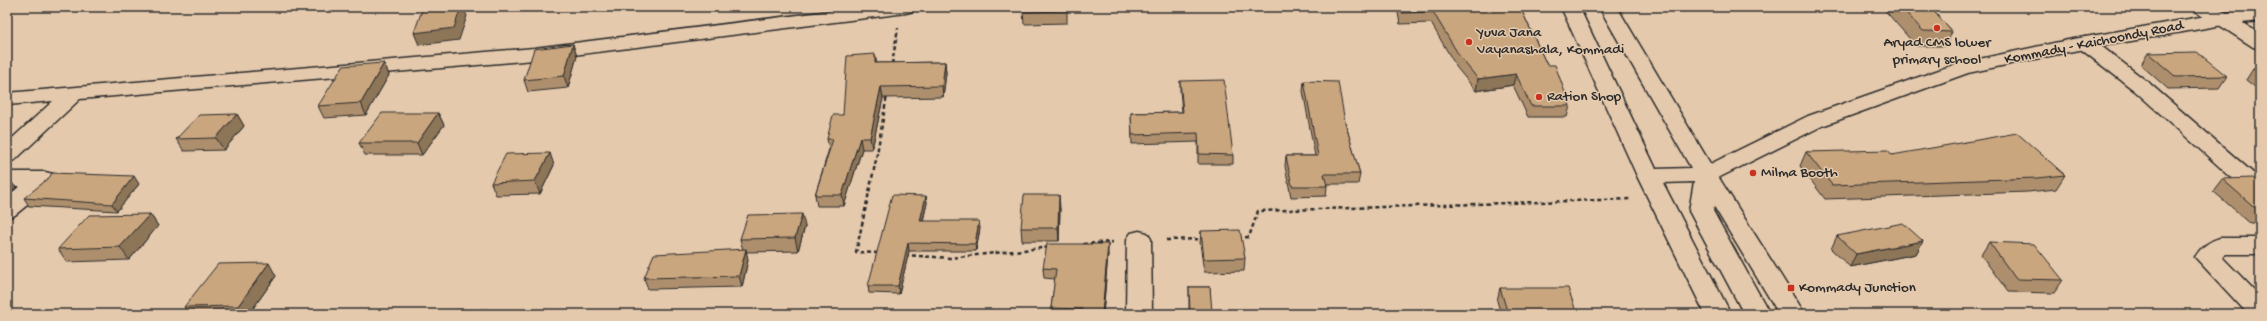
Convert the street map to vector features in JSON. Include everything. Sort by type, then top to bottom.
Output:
[{"type":"main road","points":[[7,100],[534,54],[906,7]]},
{"type":"main road","points":[[1570,7],[1648,176],[1718,314]]},
{"type":"main road","points":[[1608,7],[1706,175],[1792,314]]},
{"type":"main road","points":[[2201,7],[2232,18],[2260,43]]},
{"type":"main road","name":"Kommady - Kaichoondy Road","points":[[1706,175],[1815,121],[1963,68],[2085,43],[2232,18],[2260,15]]},
{"type":"main road","points":[[2085,43],[2142,87],[2260,191]]},
{"type":"main road","points":[[7,155],[73,94]]},
{"type":"main road","points":[[1648,176],[1706,175]]},
{"type":"main road","points":[[1706,175],[1705,196],[1701,211],[1757,314]]},
{"type":"main road","points":[[7,179],[45,179],[17,200],[7,210]]},
{"type":"main road","points":[[1139,239],[1139,314]]},
{"type":"main road","points":[[2260,246],[2220,246],[2207,257],[2260,311]]},
{"type":"path","points":[[891,69],[902,8]]},
{"type":"path","points":[[879,253],[856,252],[876,160],[887,92]]},
{"type":"path","points":[[1234,238],[1249,237],[1258,210],[1659,198]]},
{"type":"path","points":[[1078,245],[1139,239],[1211,239]]},
{"type":"path","points":[[903,255],[950,258],[1055,247]]},
{"type":"building","points":[[442,7],[461,7],[454,28],[414,33],[422,10]]},
{"type":"building","points":[[1023,7],[1066,7],[1066,11],[1023,12]]},
{"type":"building","points":[[1401,7],[1520,7],[1547,65],[1555,65],[1570,106],[1531,106],[1516,74],[1478,79],[1460,57],[1433,12],[1402,13]]},
{"type":"building","points":[[1901,7],[1930,7],[1952,32],[1923,31]]},
{"type":"building","points":[[573,44],[564,76],[524,80],[534,49]]},
{"type":"building","points":[[2197,52],[2227,76],[2176,77],[2148,53]]},
{"type":"building","points":[[875,54],[875,63],[945,62],[942,86],[881,87],[870,138],[860,138],[842,195],[815,195],[833,139],[827,139],[833,115],[843,115],[847,56]]},
{"type":"building","points":[[384,63],[361,103],[318,106],[343,66]]},
{"type":"building","points":[[2260,68],[2260,74],[2253,69]]},
{"type":"building","points":[[1224,80],[1233,155],[1199,154],[1198,133],[1132,135],[1131,113],[1183,112],[1180,81]]},
{"type":"building","points":[[1304,81],[1338,82],[1345,122],[1360,174],[1324,174],[1327,186],[1292,186],[1286,156],[1318,156]]},
{"type":"building","points":[[382,113],[438,113],[417,143],[359,143]]},
{"type":"building","points":[[237,114],[216,138],[176,139],[199,115]]},
{"type":"building","points":[[2017,133],[2065,175],[2037,178],[1832,185],[1806,152],[1888,150],[1892,155]]},
{"type":"building","points":[[550,153],[535,181],[491,183],[506,154]]},
{"type":"building","points":[[52,173],[134,176],[112,204],[24,198],[49,178]]},
{"type":"building","points":[[2253,178],[2260,184],[2260,212],[2222,179]]},
{"type":"building","points":[[892,195],[926,196],[920,221],[979,221],[975,244],[908,243],[898,286],[868,286]]},
{"type":"building","points":[[1024,195],[1059,195],[1058,228],[1021,228]]},
{"type":"building","points":[[150,214],[120,247],[58,249],[89,215]]},
{"type":"building","points":[[802,214],[795,238],[740,239],[748,215]]},
{"type":"building","points":[[1903,223],[1923,241],[1856,254],[1837,236]]},
{"type":"building","points":[[1240,230],[1245,258],[1204,259],[1201,231]]},
{"type":"building","points":[[1989,242],[2034,244],[2063,280],[2016,279]]},
{"type":"building","points":[[1047,244],[1108,244],[1102,314],[1082,314],[1082,309],[1051,308],[1056,269],[1043,268]]},
{"type":"building","points":[[746,249],[739,276],[644,278],[654,254]]},
{"type":"building","points":[[269,263],[238,306],[184,307],[218,264]]},
{"type":"building","points":[[1189,287],[1210,287],[1212,312],[1190,312]]},
{"type":"building","points":[[1500,288],[1568,288],[1577,314],[1508,314]]},
{"type":"building","points":[[488,309],[486,314],[438,314],[439,311]]},
{"type":"place","name":"Aryad CMS lower primary school","points":[[1937,28]]},
{"type":"place","name":"Yuva Jana Vayanashala, Kommadi","points":[[1469,42]]},
{"type":"place","name":"Ration Shop","points":[[1539,97]]},
{"type":"place","name":"Milma Booth","points":[[1753,173]]},
{"type":"place","name":"Kommady Junction","points":[[1791,288]]}]
